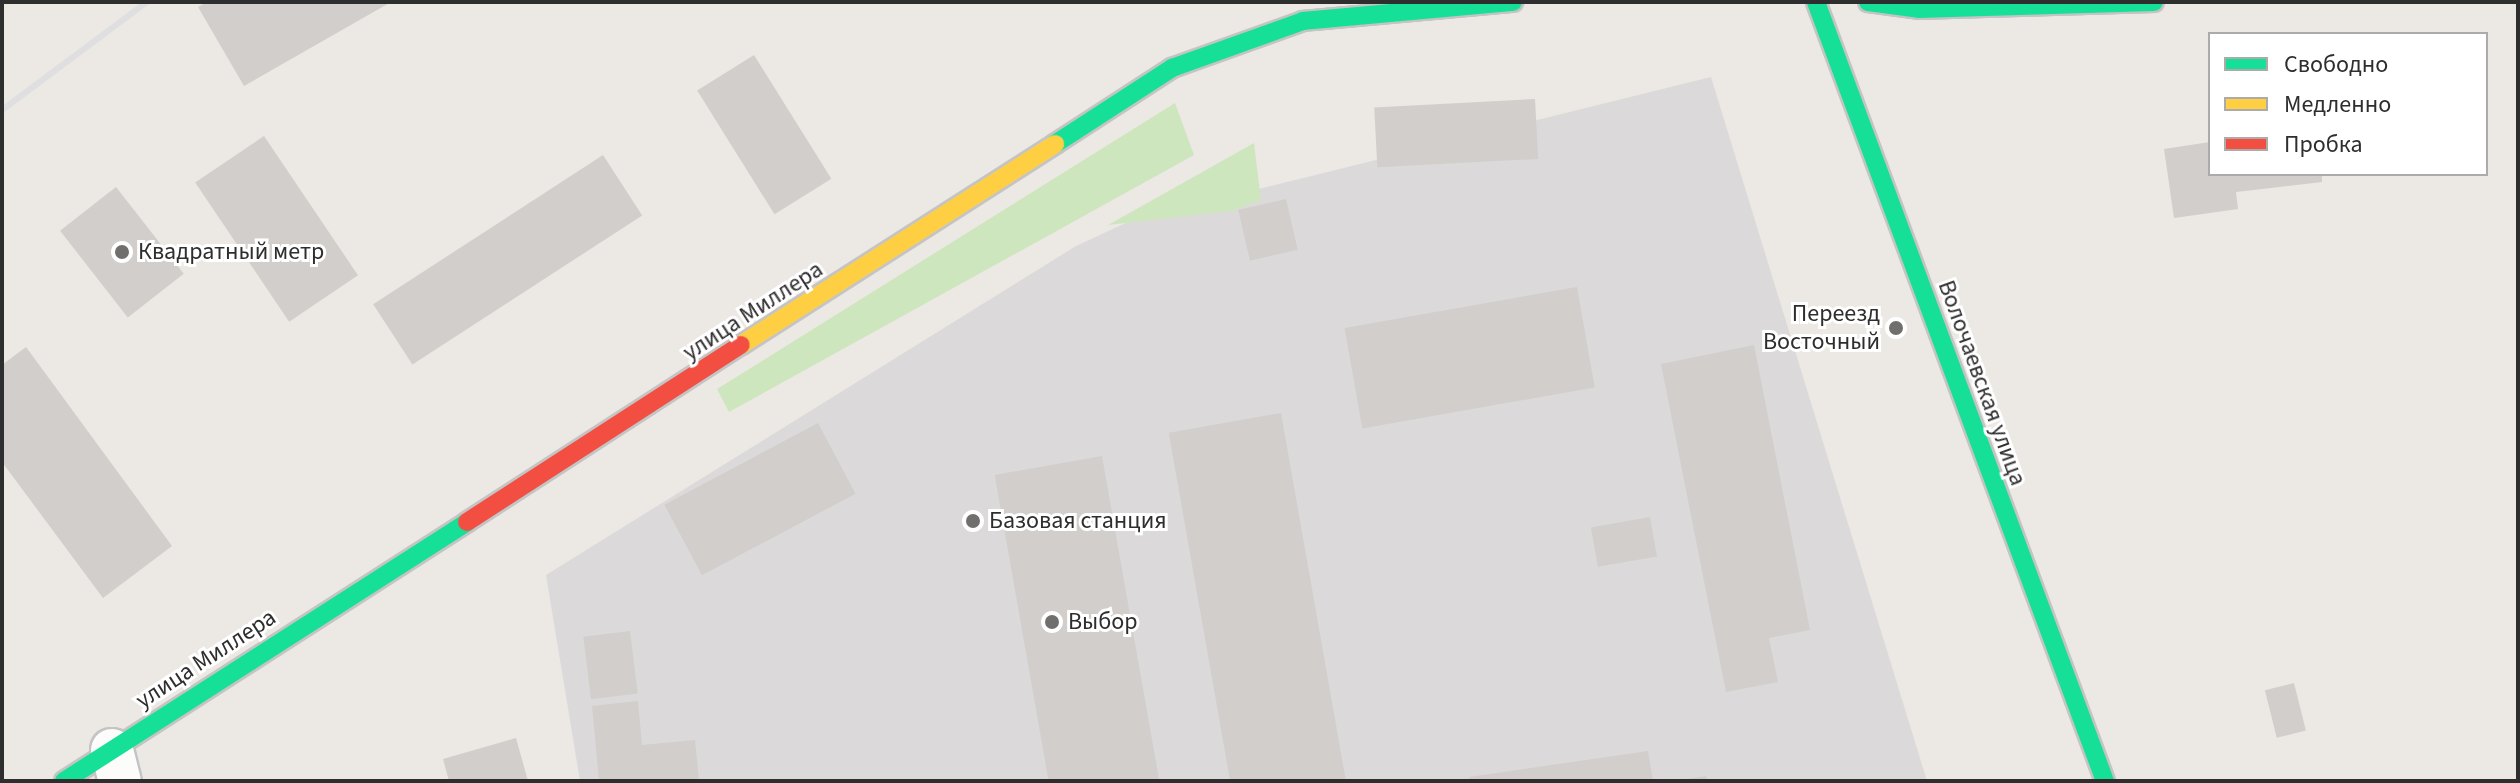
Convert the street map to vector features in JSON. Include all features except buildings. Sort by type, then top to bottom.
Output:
[{"type":"main road","name":"улица Миллера","points":[[64,781],[116,765],[1172,68],[1303,21],[1513,2]]},
{"type":"main road","name":"Волочаевская улица","points":[[1816,2],[2105,781]]},
{"type":"main road","points":[[1868,2],[1919,9],[2154,2]]},
{"type":"shaded area","points":[[1711,77],[1927,781],[580,781],[546,575],[1076,246],[1130,221]]},
{"type":"green space","points":[[1175,103],[1194,155],[729,412],[717,389]]},
{"type":"green space","points":[[1254,143],[1261,200],[1232,211],[1108,225]]},
{"type":"railway","points":[[2,110],[147,2]]},
{"type":"traffic: fast","points":[[1055,144],[1172,68],[1303,21],[1513,2]]},
{"type":"traffic: fast","points":[[1816,2],[2105,781]]},
{"type":"traffic: fast","points":[[1868,2],[1919,9],[2154,2]]},
{"type":"traffic: fast","points":[[64,781],[467,522]]},
{"type":"traffic: slow","points":[[741,345],[1055,144]]},
{"type":"traffic: jam","points":[[467,522],[741,345]]},
{"type":"place","name":"Квадратный метр","points":[[122,252]]},
{"type":"place","name":"Переезд Восточный","points":[[1896,328]]},
{"type":"place","name":"Базовая станция","points":[[973,521]]},
{"type":"place","name":"Выбор","points":[[1052,622]]}]
